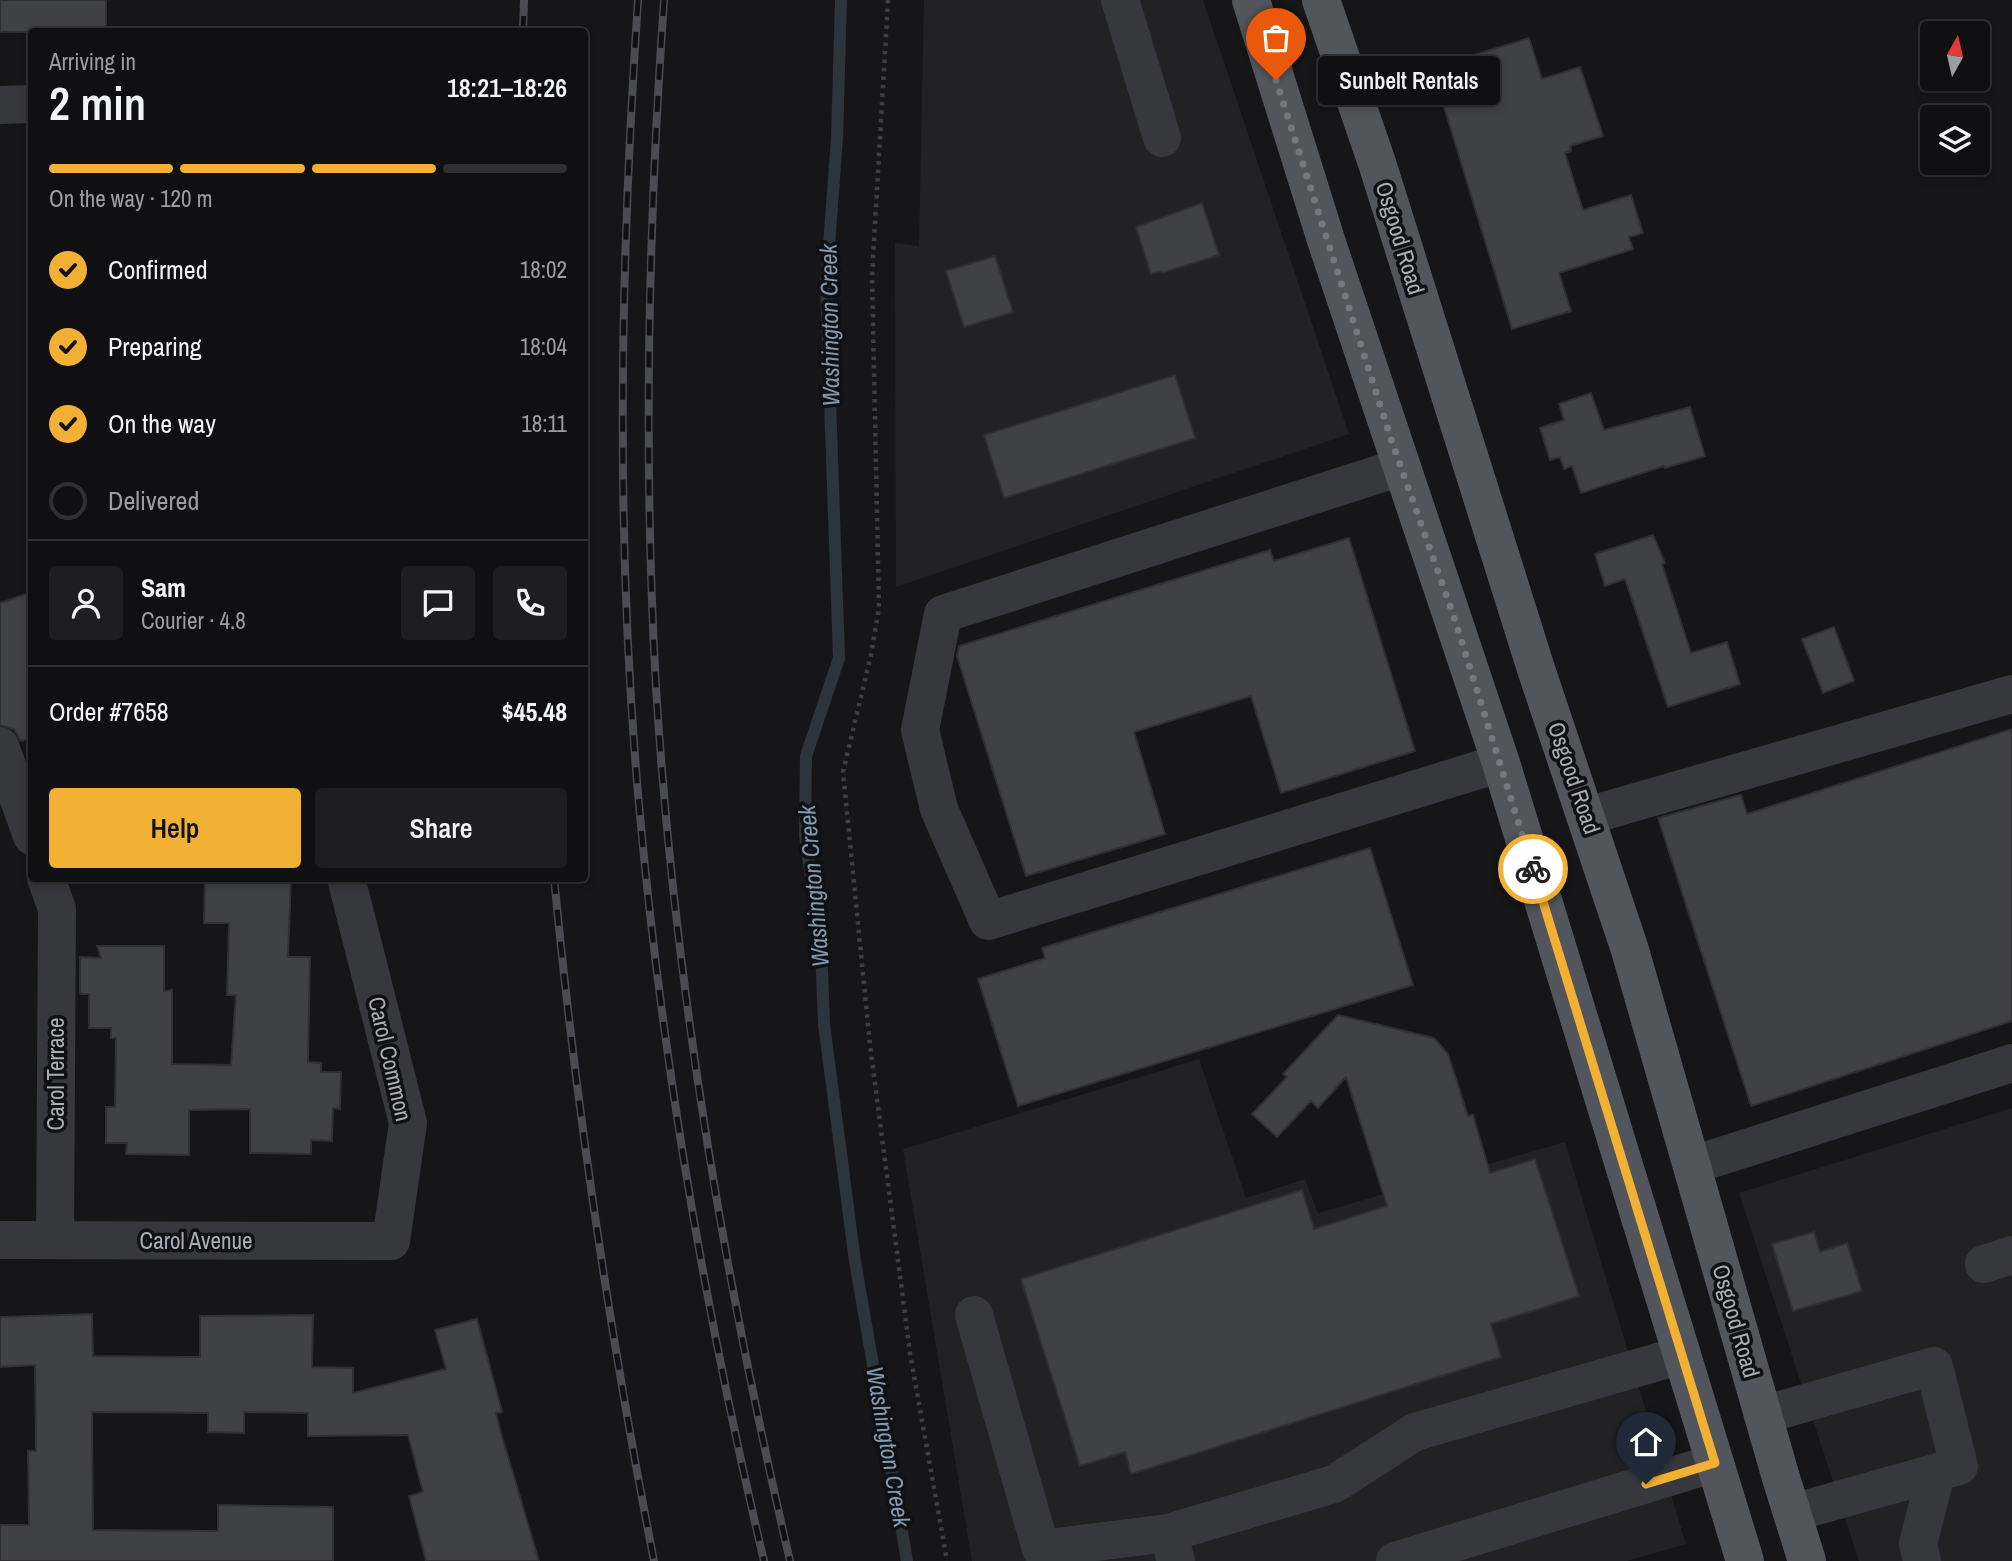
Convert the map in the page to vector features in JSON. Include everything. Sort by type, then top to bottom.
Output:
[{"type":"main road","points":[[1251,0],[1326,240],[1501,763],[1745,1561]]},
{"type":"main road","name":"Osgood Road","points":[[1321,0],[1377,163],[1536,669],[1630,950],[1807,1561]]},
{"type":"main road","points":[[1730,1512],[1792,1513]]},
{"type":"street","points":[[1120,0],[1162,138]]},
{"type":"street","points":[[0,105],[28,104]]},
{"type":"street","points":[[1401,467],[943,614],[920,730],[939,809],[988,921],[1501,763]]},
{"type":"street","points":[[1587,816],[2012,694]]},
{"type":"street","points":[[0,746],[28,825]]},
{"type":"street","name":"Carol Common","points":[[347,882],[408,1123],[391,1241]]},
{"type":"street","name":"Carol Terrace","points":[[52,894],[54,1240]]},
{"type":"street","points":[[1693,1165],[2012,1063]]},
{"type":"street","name":"Carol Avenue","points":[[0,1240],[391,1241]]},
{"type":"street","points":[[974,1315],[1041,1549],[1172,1547],[1334,1484],[1415,1432],[1682,1355]]},
{"type":"street","points":[[1763,1415],[1934,1366],[1959,1466],[1792,1513]]},
{"type":"street","points":[[1395,1561],[1715,1463]]},
{"type":"street","points":[[1923,1561],[1918,1544],[1937,1473]]},
{"type":"path","points":[[888,0],[872,276],[879,608],[844,772],[870,1045],[910,1353],[947,1561]]},
{"type":"shaded area","points":[[924,0],[1203,0],[1349,434],[896,587],[895,243],[919,246]]},
{"type":"shaded area","points":[[1199,1059],[1246,1198],[1305,1179],[1318,1213],[1565,1142],[1686,1544],[1627,1561],[972,1561],[903,1149]]},
{"type":"shaded area","points":[[2012,1108],[2012,1561],[1859,1561],[1739,1193]]},
{"type":"building","points":[[0,0],[106,0],[106,28],[28,28],[28,32],[0,32]]},
{"type":"building","points":[[1529,38],[1542,79],[1580,67],[1603,136],[1570,146],[1571,151],[1565,153],[1583,210],[1631,195],[1643,233],[1629,237],[1633,249],[1559,273],[1571,311],[1512,329],[1432,68]]},
{"type":"building","points":[[1202,203],[1219,255],[1151,274],[1136,227]]},
{"type":"building","points":[[995,256],[1013,312],[964,327],[946,271]]},
{"type":"building","points":[[1175,375],[1195,438],[1004,498],[984,435]]},
{"type":"building","points":[[1591,393],[1604,430],[1690,407],[1705,456],[1665,468],[1664,466],[1581,493],[1572,466],[1564,469],[1560,457],[1550,460],[1540,428],[1564,420],[1559,404]]},
{"type":"building","points":[[1653,535],[1665,563],[1662,564],[1691,653],[1727,642],[1740,684],[1668,707],[1625,579],[1605,586],[1595,554]]},
{"type":"building","points":[[1349,538],[1415,751],[1281,793],[1251,696],[1134,732],[1165,834],[1026,876],[957,656],[959,646],[1270,550],[1274,561]]},
{"type":"building","points":[[28,593],[28,739],[21,741],[14,729],[0,725],[0,603]]},
{"type":"building","points":[[1834,627],[1854,681],[1823,693],[1802,639]]},
{"type":"building","points":[[2012,729],[2012,1021],[1751,1106],[1658,818],[1741,795],[1747,814]]},
{"type":"building","points":[[1370,848],[1413,985],[1018,1106],[978,979],[1045,958],[1042,948]]},
{"type":"building","points":[[205,882],[291,882],[288,957],[310,957],[308,1062],[321,1063],[321,1072],[341,1072],[340,1109],[333,1108],[332,1141],[311,1140],[311,1154],[250,1153],[250,1109],[189,1110],[189,1155],[126,1154],[127,1143],[106,1143],[106,1107],[115,1107],[116,1038],[111,1038],[111,1028],[89,1028],[89,994],[80,994],[80,957],[101,958],[97,946],[164,946],[164,991],[172,990],[172,1064],[231,1065],[236,995],[227,995],[229,923],[204,923]]},
{"type":"building","points":[[1338,1015],[1434,1038],[1448,1054],[1468,1116],[1473,1115],[1490,1173],[1535,1159],[1579,1296],[1491,1324],[1501,1357],[1131,1474],[1125,1452],[1080,1466],[1021,1279],[1302,1190],[1314,1229],[1387,1206],[1346,1077],[1318,1108],[1311,1101],[1277,1137],[1252,1114],[1287,1077],[1283,1074]]},
{"type":"building","points":[[1814,1232],[1820,1252],[1847,1243],[1862,1291],[1793,1311],[1772,1244]]},
{"type":"building","points":[[92,1314],[93,1356],[200,1357],[200,1316],[313,1315],[312,1367],[353,1368],[353,1393],[446,1369],[435,1330],[477,1319],[502,1412],[496,1413],[501,1433],[539,1561],[426,1561],[409,1496],[423,1492],[408,1435],[308,1436],[308,1413],[244,1412],[244,1433],[208,1432],[208,1413],[92,1412],[93,1530],[218,1531],[218,1505],[333,1507],[333,1561],[0,1561],[0,1525],[29,1525],[28,1451],[36,1451],[35,1365],[0,1367],[0,1317]]},
{"type":"waterway","name":"Washington Creek","points":[[841,0],[837,138],[826,286],[839,658],[806,756],[805,836],[821,947],[824,1024],[855,1261],[907,1561]]},
{"type":"railway","points":[[523,28],[524,0]]},
{"type":"railway","points":[[638,0],[627,201],[623,503],[631,704],[639,805],[660,996],[688,1186],[723,1374],[764,1561]]},
{"type":"railway","points":[[664,0],[654,172],[649,344],[652,601],[664,797],[675,908],[705,1127],[743,1344],[790,1561]]},
{"type":"railway","points":[[554,882],[596,1221],[623,1392],[654,1561]]},
{"type":"way so far","points":[[1276,80],[1392,442],[1454,617],[1533,869]]},
{"type":"place","name":"Sunbelt Rentals","points":[[1276,80]]},
{"type":"route","points":[[1533,869],[1715,1463],[1646,1484]]}]
